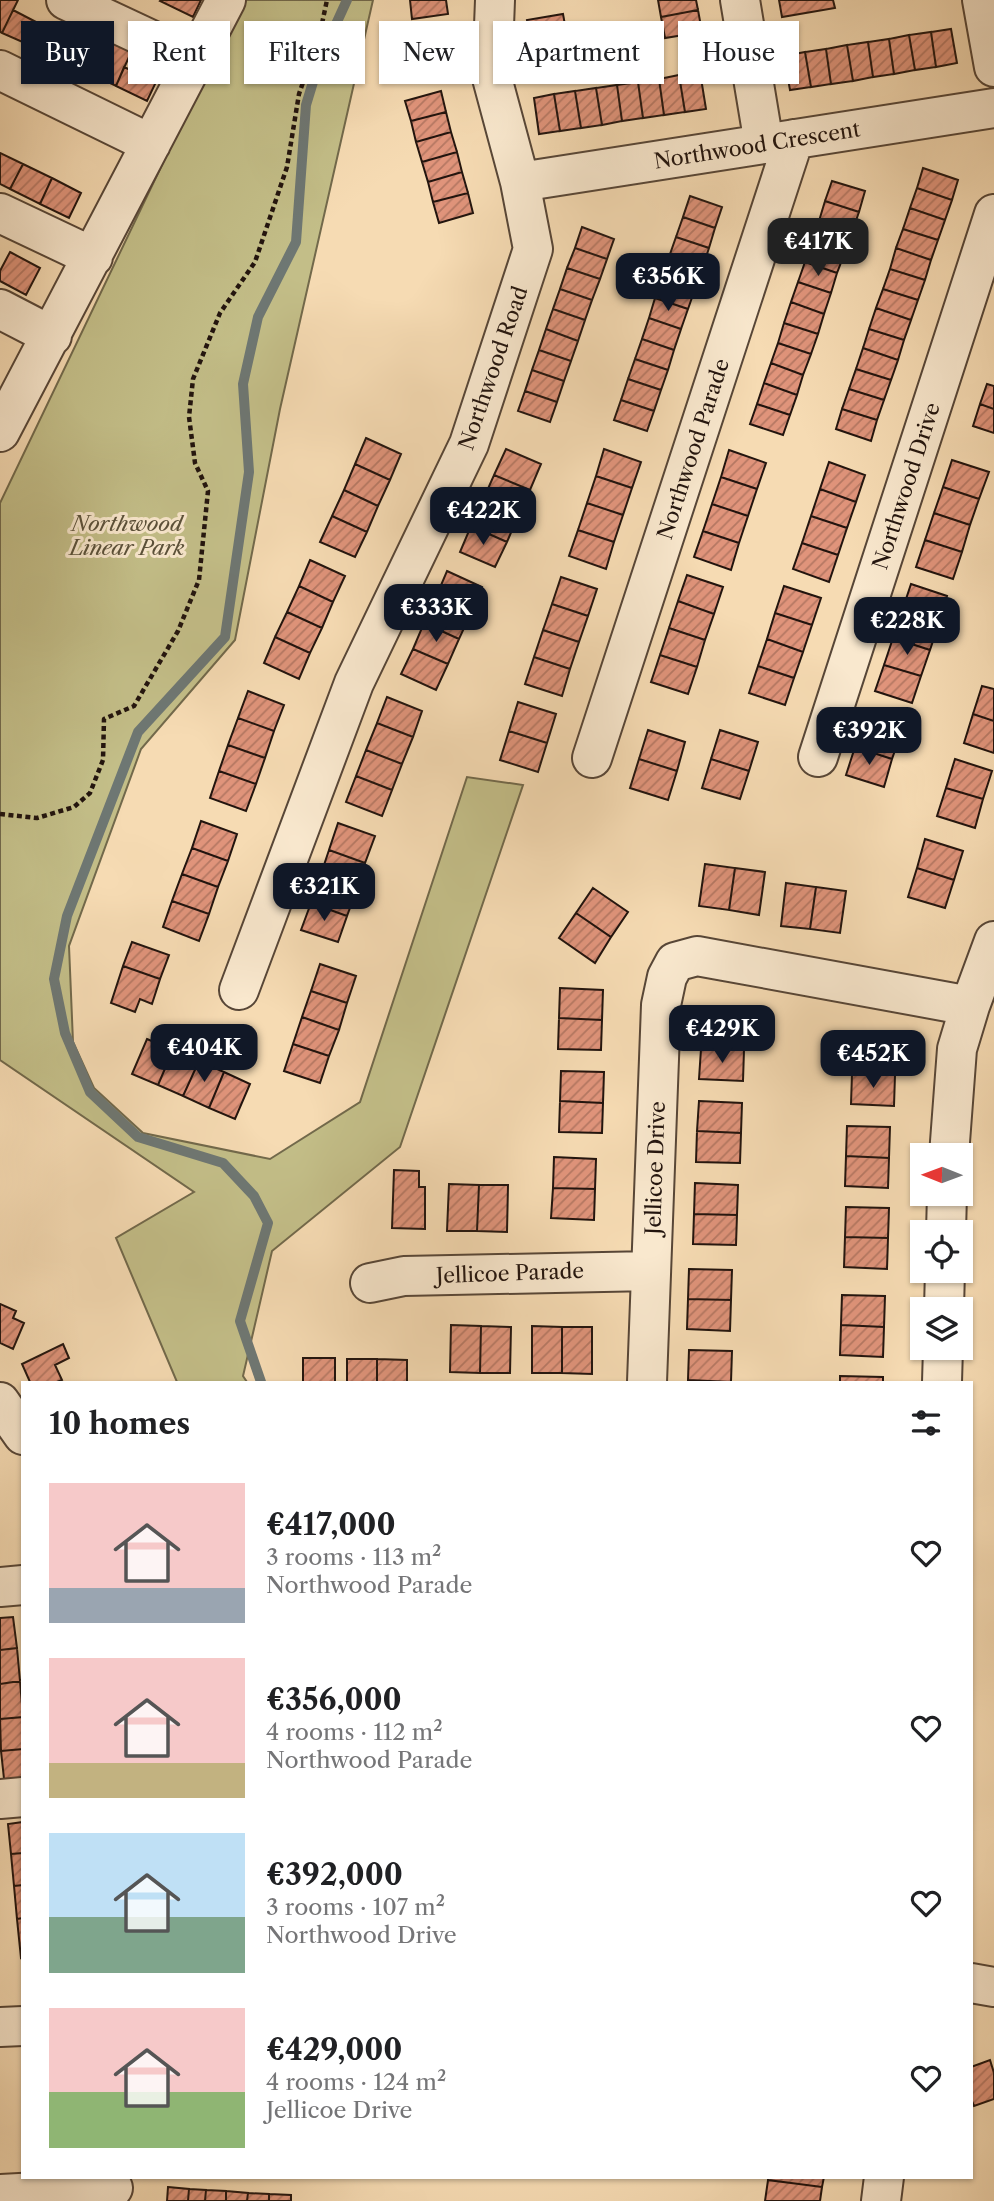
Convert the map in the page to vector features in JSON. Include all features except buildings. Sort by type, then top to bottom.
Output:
[{"type":"street","points":[[66,0],[128,29]]},
{"type":"street","points":[[215,21],[226,0]]},
{"type":"street","name":"Northwood Road","points":[[239,990],[354,683],[469,444],[533,249],[520,182],[492,78],[495,0]]},
{"type":"street","name":"Northwood Parade","points":[[592,758],[779,142],[740,0]]},
{"type":"street","points":[[982,0],[994,67]]},
{"type":"street","points":[[0,70],[151,145]]},
{"type":"street","points":[[0,432],[182,84]]},
{"type":"street","name":"Northwood Crescent","points":[[520,182],[994,108]]},
{"type":"street","points":[[0,213],[93,257]]},
{"type":"street","name":"Northwood Drive","points":[[818,757],[994,214]]},
{"type":"street","points":[[0,309],[52,336]]},
{"type":"street","name":"Jellicoe Drive","points":[[647,1381],[661,1005],[667,977],[676,962],[697,956],[985,972]]},
{"type":"street","points":[[950,1143],[957,1049],[985,972]]},
{"type":"street","name":"Jellicoe Parade","points":[[370,1283],[404,1276],[651,1270]]},
{"type":"street","points":[[942,1381],[943,1360]]},
{"type":"street","points":[[0,1402],[21,1432]]},
{"type":"street","points":[[0,1587],[21,1585]]},
{"type":"street","points":[[0,1799],[21,1797]]},
{"type":"street","points":[[973,1983],[994,1987]]},
{"type":"street","points":[[0,2027],[21,2025]]},
{"type":"street","points":[[881,2201],[884,2179]]},
{"type":"street","points":[[0,2194],[113,2189]]},
{"type":"path","points":[[0,814],[37,818],[74,807],[90,793],[103,760],[104,719],[134,706],[178,631],[199,580],[208,491],[194,463],[189,417],[193,379],[220,313],[255,262],[287,167],[299,94],[320,33],[327,0]]},
{"type":"green space","name":"Northwood Linear Park","points":[[241,0],[373,0],[365,35],[365,21],[244,21],[244,84],[354,84],[280,409],[235,640],[141,749],[69,946],[73,1042],[94,1088],[143,1133],[270,1159],[360,1102],[467,777],[523,785],[400,1147],[272,1251],[243,1376],[246,1381],[177,1381],[116,1238],[194,1192],[0,1060],[0,503],[201,84],[230,84],[230,23]]},
{"type":"waterway","points":[[261,1381],[240,1321],[268,1223],[254,1196],[223,1163],[138,1137],[90,1092],[65,1033],[54,979],[67,916],[138,732],[225,637],[249,472],[243,384],[258,317],[296,242],[306,105],[320,59],[347,0]]}]
